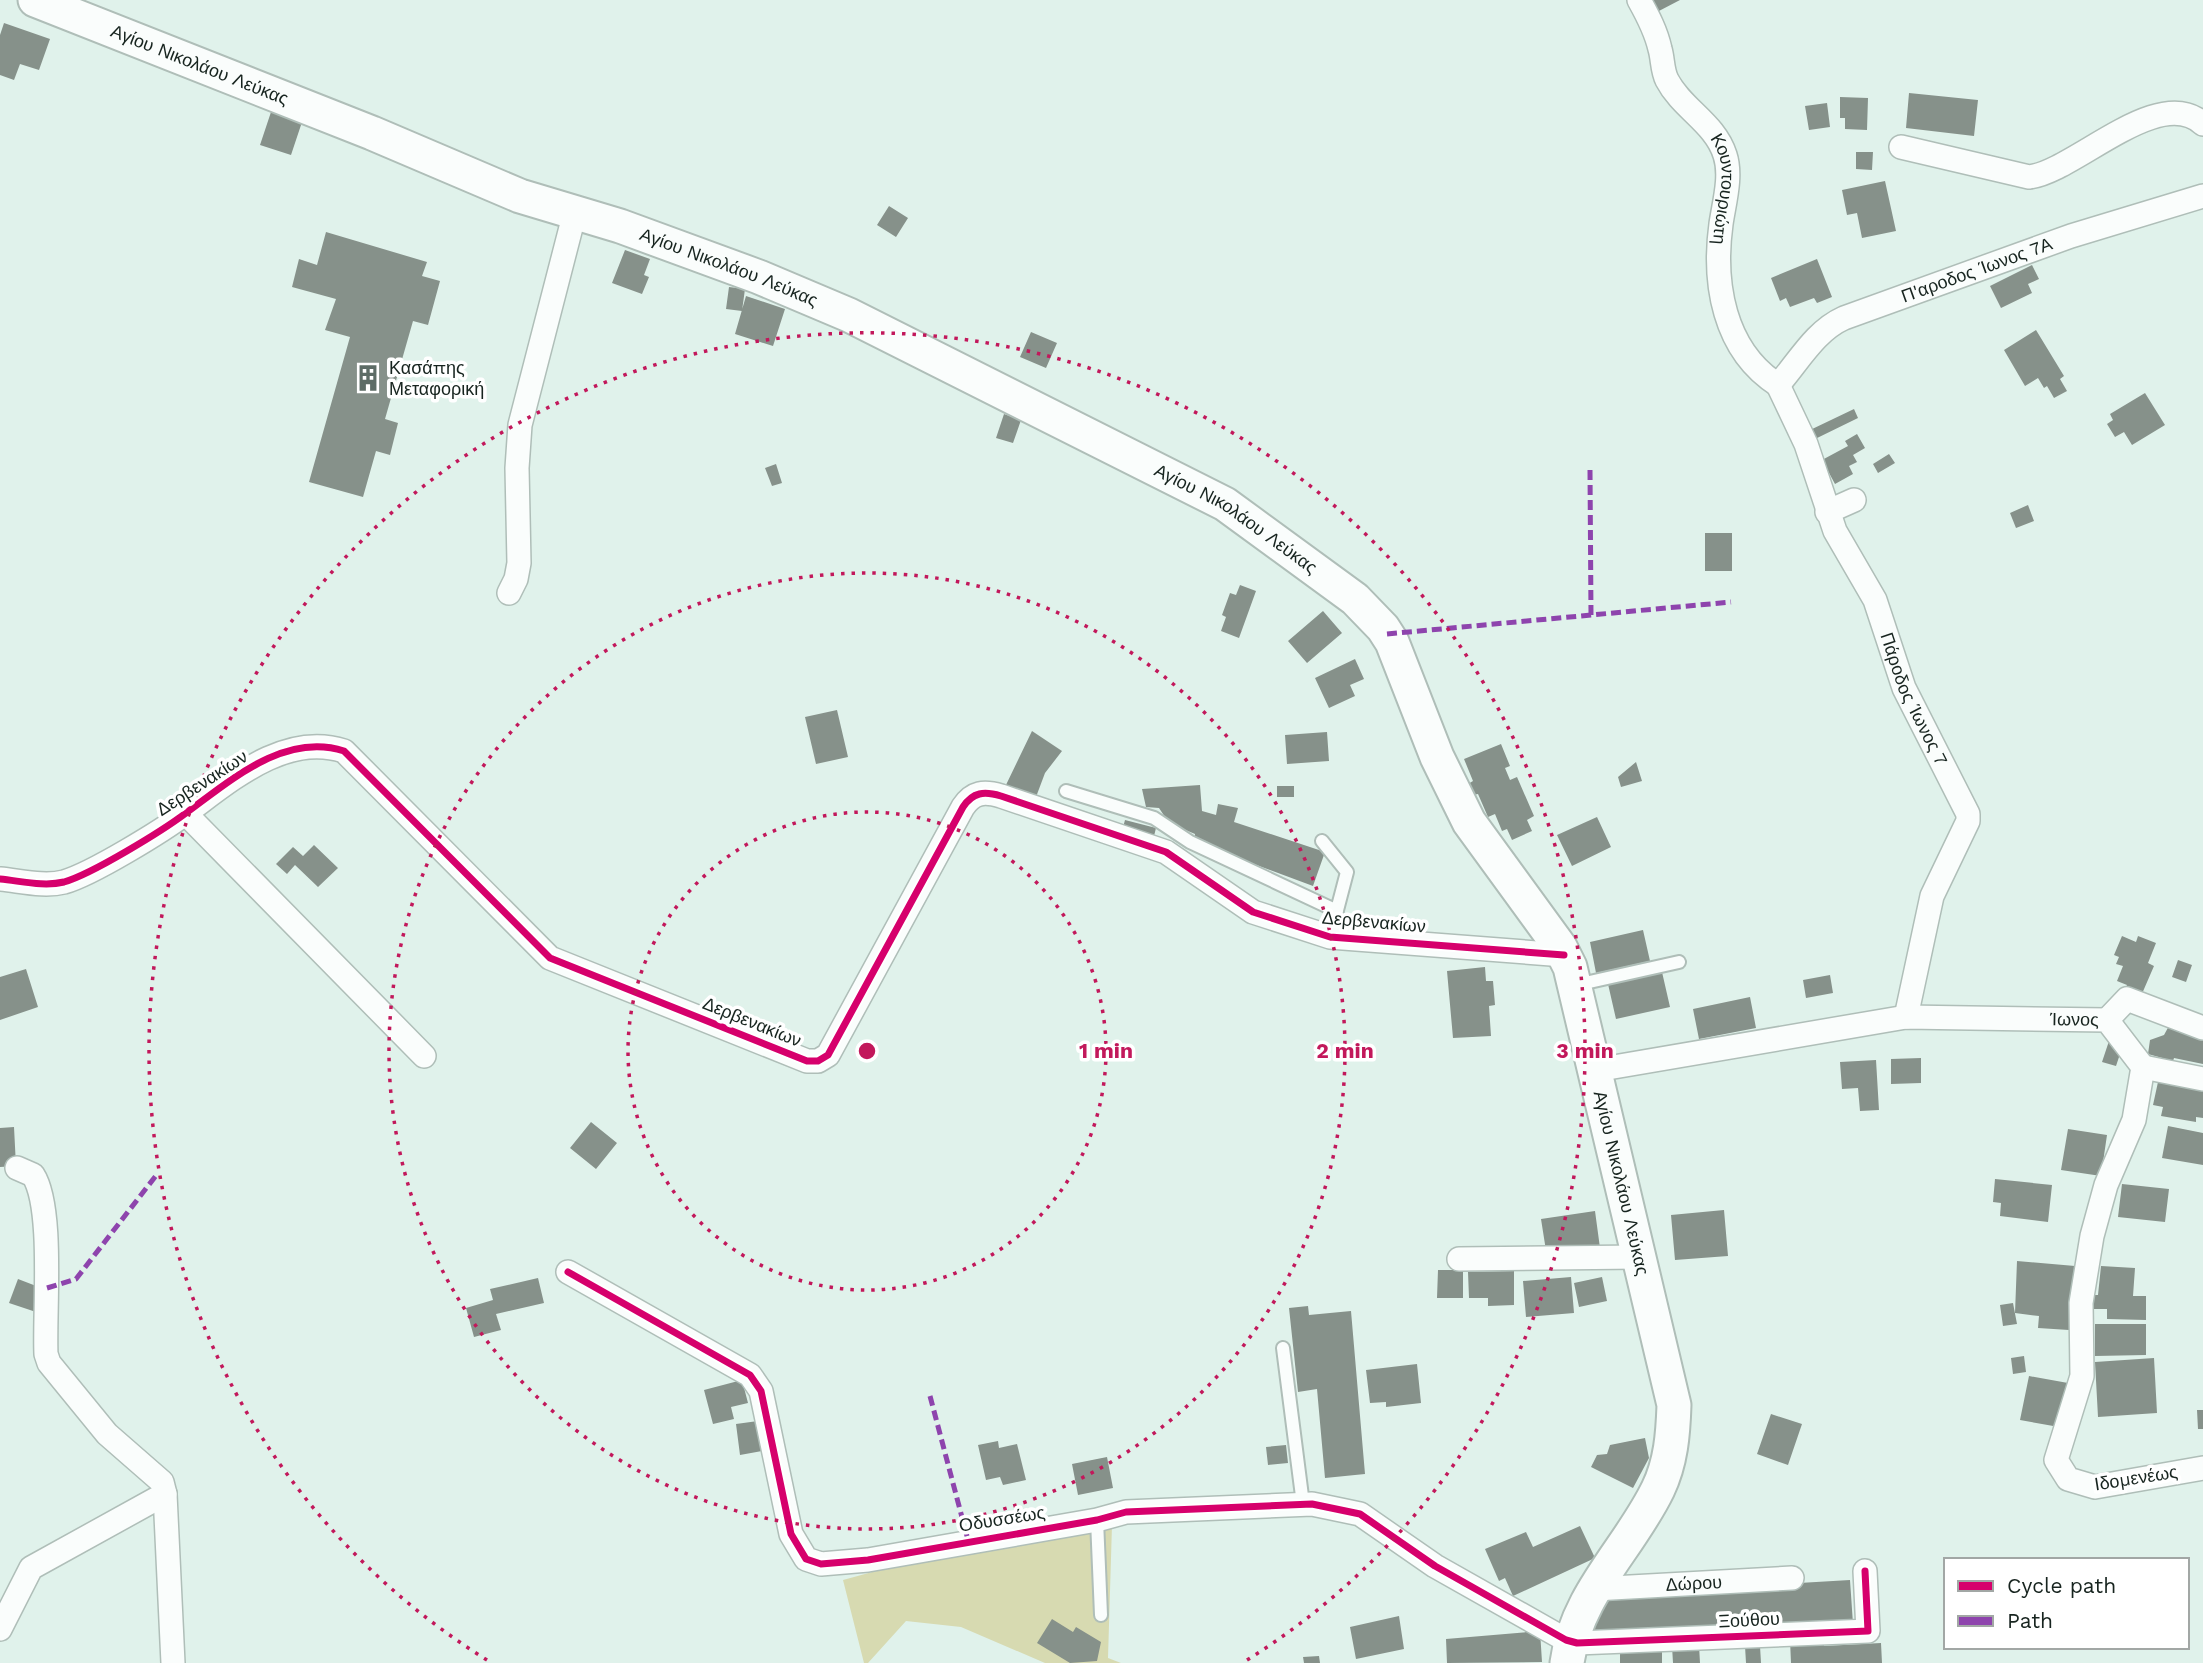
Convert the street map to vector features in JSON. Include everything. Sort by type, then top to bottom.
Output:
[{"type":"main road","name":"Αγίου Νικολάου Λεύκας","points":[[35,0],[372,133],[520,196],[575,212],[759,277],[871,326],[1216,499],[1322,574],[1374,617],[1392,642],[1454,796],[1570,970],[1597,1070],[1674,1405],[1671,1448],[1659,1488],[1594,1589],[1569,1653]]},
{"type":"street","name":"Κουντουριώτη","points":[[1639,0],[1656,36],[1668,81],[1709,126],[1725,153],[1727,170],[1716,258],[1718,286],[1740,345],[1754,366],[1778,385]]},
{"type":"street","points":[[1901,147],[2029,177],[2044,176],[2105,138],[2168,114],[2188,114],[2203,124]]},
{"type":"street","name":"Π'αροδος Ίωνος 7Α","points":[[1778,385],[1801,361],[1820,332],[1844,318],[2071,236],[2203,195]]},
{"type":"street","points":[[509,593],[516,579],[519,563],[517,468],[520,425],[575,212]]},
{"type":"street","name":"Πάροδος Ίωνος 7","points":[[1778,385],[1806,444],[1827,512],[1842,546],[1875,600],[1904,688],[1968,814],[1968,821],[1932,896],[1906,1017]]},
{"type":"street","points":[[1827,512],[1854,500]]},
{"type":"street","name":"Δερβενακίων","points":[[0,879],[44,884],[77,877],[186,814],[209,793],[269,759],[295,749],[325,745],[344,751],[550,958],[807,1061],[818,1062],[828,1055],[963,807],[969,798],[977,793],[1001,796],[1166,852],[1253,912],[1330,937],[1570,970]]},
{"type":"street","points":[[186,814],[424,1056]]},
{"type":"street","points":[[2107,1020],[2127,999],[2203,1028]]},
{"type":"street","name":"Ίωνος","points":[[1597,1070],[1906,1017],[2107,1020],[2143,1068]]},
{"type":"street","points":[[2143,1068],[2203,1079]]},
{"type":"street","name":"Ιδομενέως","points":[[2143,1068],[2134,1120],[2106,1185],[2092,1236],[2081,1303],[2082,1376],[2059,1443],[2056,1460],[2068,1479],[2095,1487],[2203,1468]]},
{"type":"street","points":[[17,1168],[33,1175],[40,1191],[46,1255],[45,1340],[49,1363],[107,1434],[162,1482],[165,1494],[173,1663]]},
{"type":"street","points":[[1458,1259],[1640,1257]]},
{"type":"street","name":"Οδυσσέως","points":[[568,1272],[750,1375],[761,1391],[791,1534],[806,1559],[821,1564],[868,1560],[968,1540],[1097,1520],[1126,1512],[1303,1504],[1360,1514],[1569,1653]]},
{"type":"street","points":[[0,1629],[31,1568],[165,1494]]},
{"type":"street","name":"Ξούθου","points":[[1569,1653],[1868,1630],[1865,1571]]},
{"type":"street","name":"Δώρου","points":[[1594,1589],[1792,1578]]},
{"type":"lane","points":[[1066,791],[1154,818],[1190,842],[1337,911]]},
{"type":"lane","points":[[1322,842],[1347,872],[1330,937]]},
{"type":"lane","points":[[1570,970],[1679,962]]},
{"type":"lane","points":[[1283,1348],[1303,1504]]},
{"type":"lane","points":[[1097,1520],[1101,1615]]},
{"type":"green space","points":[[1112,1525],[1108,1658],[1121,1663],[1045,1663],[961,1627],[906,1621],[868,1663],[864,1663],[843,1580],[982,1542]]},
{"type":"building","points":[[1651,0],[1680,0],[1657,12]]},
{"type":"building","points":[[4,23],[50,39],[39,70],[20,64],[14,80],[0,75],[0,35]]},
{"type":"building","points":[[1909,93],[1978,100],[1974,136],[1906,128]]},
{"type":"building","points":[[1840,97],[1868,98],[1867,130],[1845,129],[1845,118],[1840,118]]},
{"type":"building","points":[[1827,103],[1830,127],[1809,130],[1805,106]]},
{"type":"building","points":[[271,112],[302,122],[291,155],[260,145]]},
{"type":"building","points":[[1856,152],[1873,152],[1872,170],[1856,169]]},
{"type":"building","points":[[1885,181],[1896,231],[1862,238],[1857,213],[1847,215],[1842,190]]},
{"type":"building","points":[[889,206],[908,218],[896,237],[877,225]]},
{"type":"building","name":"Κασάπης Μεταφορική","points":[[326,232],[427,262],[422,276],[440,281],[428,325],[413,321],[385,419],[398,423],[390,455],[376,451],[363,497],[309,482],[350,337],[325,330],[336,299],[292,287],[299,259],[317,265]]},
{"type":"building","points":[[625,250],[650,259],[644,275],[649,277],[642,294],[612,283]]},
{"type":"building","points":[[1817,259],[1832,297],[1817,303],[1814,298],[1790,307],[1786,298],[1780,301],[1771,278]]},
{"type":"building","points":[[2032,265],[2039,279],[2028,284],[2032,293],[2001,308],[1990,286]]},
{"type":"building","points":[[729,287],[745,289],[742,311],[726,309]]},
{"type":"building","points":[[746,296],[785,309],[773,346],[735,334]]},
{"type":"building","points":[[2036,330],[2064,376],[2060,379],[2067,391],[2054,398],[2038,378],[2025,386],[2004,350]]},
{"type":"building","points":[[1031,332],[1057,343],[1046,368],[1020,357]]},
{"type":"building","points":[[2145,393],[2165,425],[2132,445],[2124,432],[2115,437],[2107,424],[2113,420],[2110,414]]},
{"type":"building","points":[[1854,409],[1858,418],[1813,440],[1808,431]]},
{"type":"building","points":[[1004,414],[1021,420],[1013,443],[996,438]]},
{"type":"building","points":[[1857,434],[1865,448],[1853,455],[1857,462],[1849,466],[1853,474],[1835,484],[1822,460],[1848,446],[1845,441]]},
{"type":"building","points":[[1889,454],[1895,463],[1878,473],[1873,464]]},
{"type":"building","points":[[776,464],[782,483],[772,486],[765,468]]},
{"type":"building","points":[[2028,505],[2034,521],[2016,528],[2010,513]]},
{"type":"building","points":[[1705,533],[1732,533],[1732,571],[1705,571]]},
{"type":"building","points":[[1240,585],[1256,591],[1239,638],[1221,631],[1226,617],[1222,615],[1230,593],[1236,595]]},
{"type":"building","points":[[1323,611],[1342,633],[1307,663],[1288,641]]},
{"type":"building","points":[[1355,659],[1364,679],[1350,685],[1355,696],[1329,708],[1315,678]]},
{"type":"building","points":[[837,710],[848,757],[816,764],[805,717]]},
{"type":"building","points":[[1032,731],[1062,751],[1045,773],[1036,797],[1005,787]]},
{"type":"building","points":[[1327,732],[1329,761],[1287,764],[1285,735]]},
{"type":"building","points":[[1501,744],[1510,766],[1505,768],[1510,780],[1517,777],[1534,816],[1527,820],[1532,831],[1512,840],[1507,829],[1502,831],[1495,814],[1488,817],[1478,794],[1473,795],[1468,784],[1473,781],[1464,759]]},
{"type":"building","points":[[1636,762],[1642,781],[1621,787],[1618,777]]},
{"type":"building","points":[[1200,785],[1202,811],[1216,815],[1218,804],[1238,808],[1234,822],[1325,852],[1313,886],[1194,842],[1195,834],[1169,823],[1159,808],[1146,807],[1142,789]]},
{"type":"building","points":[[1277,786],[1294,786],[1294,797],[1277,797]]},
{"type":"building","points":[[1597,817],[1611,847],[1572,866],[1557,835]]},
{"type":"building","points":[[1125,820],[1156,828],[1153,840],[1122,831]]},
{"type":"building","points":[[314,845],[338,868],[318,887],[295,865],[287,874],[276,864],[293,847],[303,856]]},
{"type":"building","points":[[1643,930],[1650,961],[1596,973],[1590,942]]},
{"type":"building","points":[[2122,936],[2136,942],[2138,936],[2156,943],[2148,963],[2154,966],[2141,996],[2125,989],[2127,985],[2117,981],[2123,966],[2116,964],[2119,957],[2114,955]]},
{"type":"building","points":[[2178,960],[2192,965],[2186,982],[2172,977]]},
{"type":"building","points":[[1485,967],[1486,981],[1493,981],[1495,1005],[1489,1006],[1491,1036],[1453,1038],[1447,971]]},
{"type":"building","points":[[26,969],[38,1007],[0,1020],[0,977]]},
{"type":"building","points":[[1662,972],[1670,1007],[1616,1019],[1608,984]]},
{"type":"building","points":[[1830,975],[1833,993],[1806,998],[1803,980]]},
{"type":"building","points":[[1750,997],[1756,1028],[1699,1039],[1693,1009]]},
{"type":"building","points":[[2170,1024],[2203,1036],[2203,1064],[2174,1058],[2173,1061],[2148,1054],[2150,1040],[2164,1035]]},
{"type":"building","points":[[2109,1041],[2123,1045],[2116,1066],[2102,1062]]},
{"type":"building","points":[[1921,1058],[1921,1083],[1891,1084],[1891,1059]]},
{"type":"building","points":[[1876,1060],[1879,1110],[1860,1111],[1858,1088],[1842,1089],[1840,1062]]},
{"type":"building","points":[[2158,1082],[2203,1090],[2203,1118],[2196,1117],[2196,1122],[2161,1116],[2163,1107],[2153,1105]]},
{"type":"building","points":[[591,1122],[617,1143],[596,1169],[570,1148]]},
{"type":"building","points":[[2168,1126],[2203,1133],[2203,1165],[2162,1158]]},
{"type":"building","points":[[14,1127],[16,1166],[0,1167],[0,1128]]},
{"type":"building","points":[[2068,1129],[2107,1135],[2101,1176],[2061,1170]]},
{"type":"building","points":[[1995,1179],[2052,1185],[2048,1222],[2000,1216],[2001,1203],[1993,1202]]},
{"type":"building","points":[[2122,1184],[2169,1189],[2165,1222],[2118,1217]]},
{"type":"building","points":[[1724,1210],[1728,1256],[1675,1260],[1671,1215]]},
{"type":"building","points":[[1595,1211],[1600,1248],[1547,1257],[1541,1219]]},
{"type":"building","points":[[2017,1261],[2075,1266],[2069,1330],[2038,1328],[2039,1316],[2015,1313]]},
{"type":"building","points":[[2101,1266],[2135,1268],[2133,1296],[2146,1296],[2146,1320],[2107,1319],[2107,1309],[2092,1309],[2092,1295],[2098,1295]]},
{"type":"building","points":[[1438,1270],[1463,1270],[1463,1298],[1437,1298]]},
{"type":"building","points":[[1514,1271],[1514,1305],[1488,1306],[1488,1298],[1469,1298],[1468,1272]]},
{"type":"building","points":[[1571,1277],[1574,1313],[1526,1317],[1523,1281]]},
{"type":"building","points":[[1602,1277],[1607,1301],[1579,1307],[1574,1283]]},
{"type":"building","points":[[538,1278],[544,1303],[496,1314],[501,1330],[474,1337],[466,1308],[493,1300],[490,1289]]},
{"type":"building","points":[[18,1279],[44,1289],[36,1312],[9,1303]]},
{"type":"building","points":[[2013,1303],[2017,1324],[2003,1326],[2000,1305]]},
{"type":"building","points":[[1308,1306],[1309,1315],[1351,1311],[1365,1474],[1325,1478],[1317,1389],[1298,1392],[1289,1308]]},
{"type":"building","points":[[2095,1324],[2146,1324],[2146,1355],[2095,1356]]},
{"type":"building","points":[[2024,1356],[2026,1372],[2013,1374],[2011,1358]]},
{"type":"building","points":[[2154,1358],[2157,1413],[2098,1417],[2095,1362]]},
{"type":"building","points":[[1417,1364],[1421,1403],[1386,1407],[1386,1402],[1370,1403],[1366,1370]]},
{"type":"building","points":[[2029,1376],[2068,1383],[2059,1427],[2020,1420]]},
{"type":"building","points":[[742,1380],[748,1403],[731,1407],[734,1419],[713,1424],[704,1390]]},
{"type":"building","points":[[2197,1410],[2203,1410],[2203,1429],[2198,1429]]},
{"type":"building","points":[[1771,1414],[1802,1424],[1788,1465],[1757,1454]]},
{"type":"building","points":[[758,1421],[762,1451],[740,1455],[736,1424]]},
{"type":"building","points":[[1645,1438],[1649,1458],[1633,1488],[1591,1467],[1597,1455],[1607,1454],[1610,1445]]},
{"type":"building","points":[[998,1441],[999,1448],[1017,1444],[1026,1480],[1003,1485],[1000,1477],[986,1480],[978,1445]]},
{"type":"building","points":[[1286,1445],[1288,1463],[1268,1465],[1266,1447]]},
{"type":"building","points":[[1107,1457],[1113,1488],[1078,1495],[1072,1464]]},
{"type":"building","points":[[1580,1526],[1595,1558],[1513,1596],[1505,1578],[1499,1581],[1485,1549],[1526,1532],[1533,1547]]},
{"type":"building","points":[[1850,1580],[1853,1624],[1586,1634],[1603,1595]]},
{"type":"building","points":[[1399,1616],[1404,1649],[1356,1659],[1350,1627]]},
{"type":"building","points":[[1052,1619],[1073,1632],[1076,1627],[1101,1642],[1097,1661],[1070,1663],[1037,1643]]},
{"type":"building","points":[[1540,1631],[1542,1662],[1447,1663],[1446,1639]]},
{"type":"building","points":[[1823,1638],[1824,1646],[1881,1643],[1882,1663],[1791,1663],[1790,1640]]},
{"type":"building","points":[[1699,1645],[1700,1663],[1673,1663],[1672,1646]]},
{"type":"building","points":[[1745,1646],[1760,1646],[1761,1663],[1746,1663]]},
{"type":"building","points":[[1662,1650],[1662,1663],[1620,1663],[1620,1652]]},
{"type":"building","points":[[1319,1656],[1320,1663],[1304,1663],[1303,1657]]},
{"type":"marked path","points":[[1590,470],[1591,615]]},
{"type":"marked path","points":[[1387,634],[1731,602]]},
{"type":"marked path","points":[[47,1288],[76,1279],[158,1173]]},
{"type":"marked path","points":[[930,1396],[968,1540]]},
{"type":"cycle path","points":[[0,879],[49,884],[64,882],[144,841],[260,762],[301,748],[322,747],[344,751],[550,958],[807,1061],[818,1061],[828,1055],[963,807],[971,798],[984,793],[1001,796],[1166,852],[1253,912],[1330,937],[1564,955]]},
{"type":"cycle path","points":[[568,1272],[750,1375],[761,1391],[791,1534],[806,1559],[821,1564],[868,1560],[1097,1520],[1126,1512],[1312,1504],[1360,1514],[1435,1566],[1566,1640],[1577,1643],[1868,1631],[1865,1571]]},
{"type":"place","name":"Κασάπης Μεταφορική","points":[[368,378]]}]
